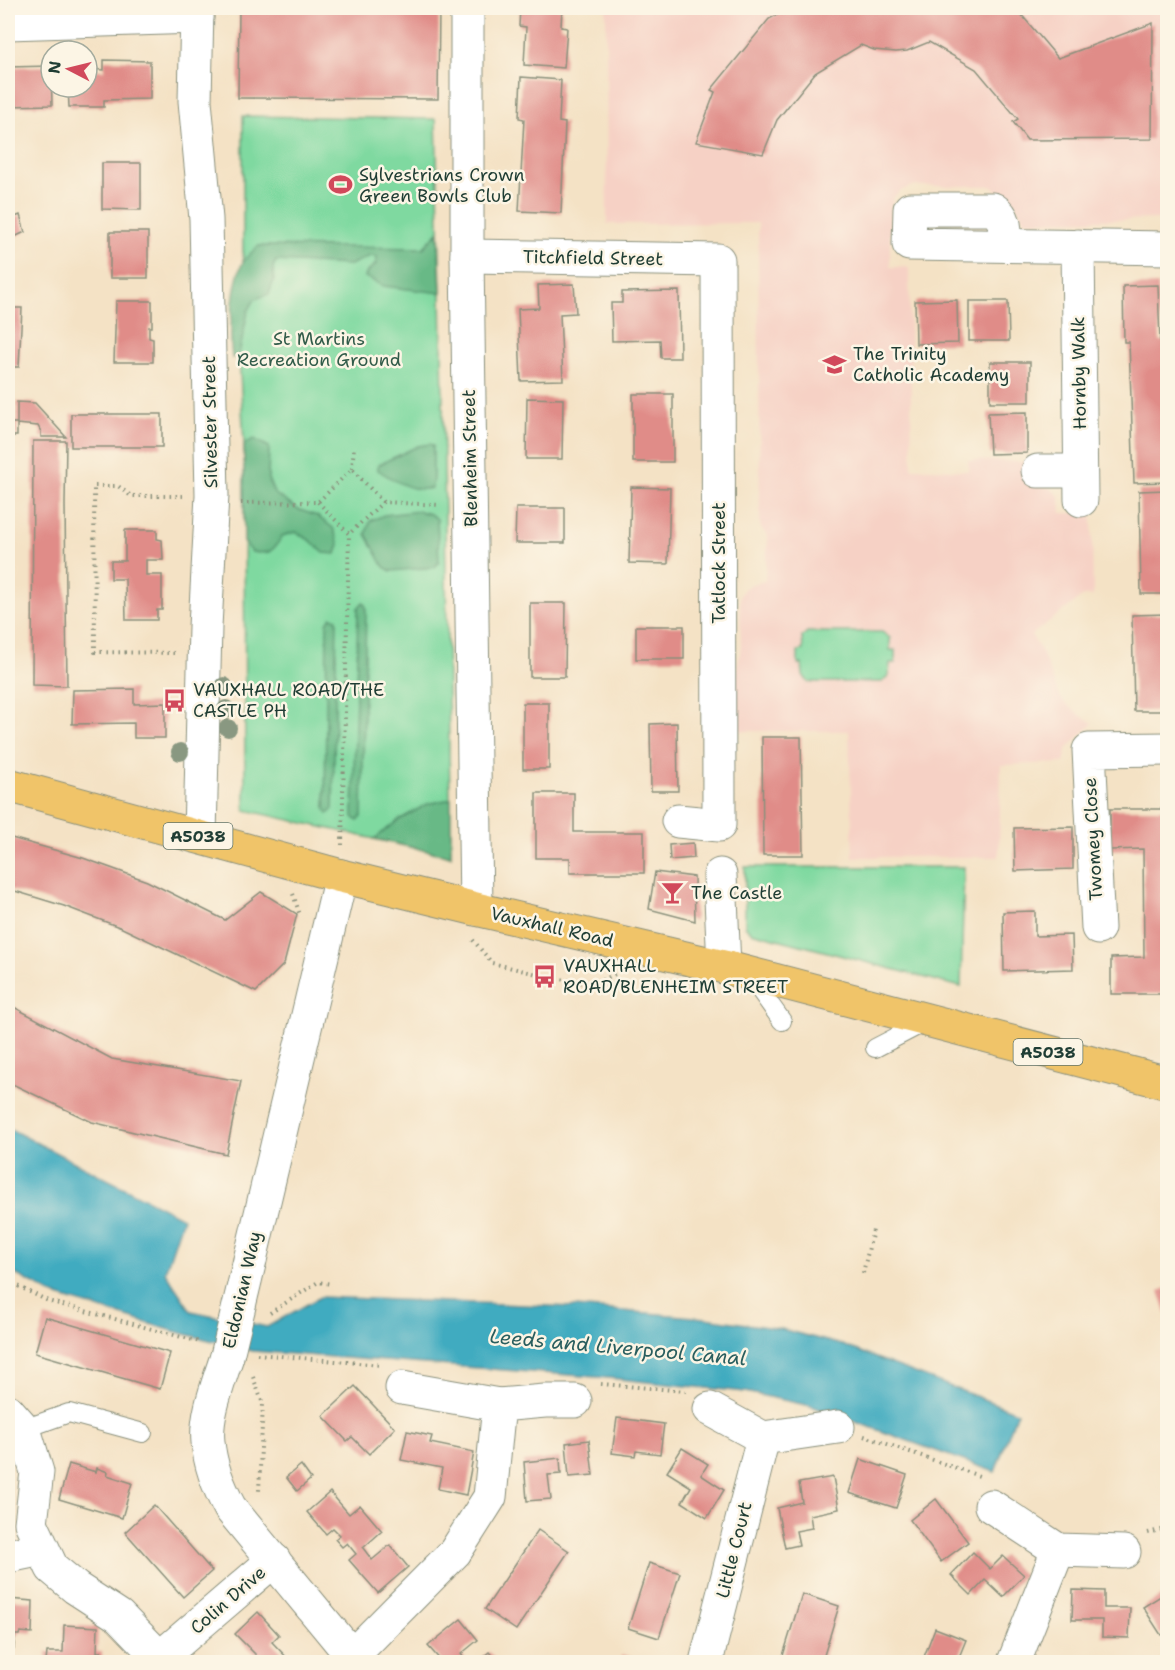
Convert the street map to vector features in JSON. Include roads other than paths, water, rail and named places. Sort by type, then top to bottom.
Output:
[{"type":"main road","name":"Vauxhall Road","points":[[8,785],[341,876],[736,970],[1167,1083]]},
{"type":"street","name":"Blenheim Street","points":[[467,8],[467,256],[476,909]]},
{"type":"street","points":[[8,23],[197,12]]},
{"type":"street","name":"Silvester Street","points":[[197,12],[195,100],[206,219],[212,500],[205,627],[200,837]]},
{"type":"street","points":[[1005,245],[1167,248]]},
{"type":"street","name":"Hornby Walk","points":[[1038,471],[1081,485],[1078,246]]},
{"type":"street","name":"Titchfield Street","points":[[467,256],[718,260]]},
{"type":"street","name":"Tatlock Street","points":[[678,821],[719,825],[718,260]]},
{"type":"street","name":"Twomey Close","points":[[1098,928],[1089,750],[1167,748]]},
{"type":"street","points":[[720,875],[736,970]]},
{"type":"street","name":"Eldonian Way","points":[[341,876],[250,1260],[239,1365],[209,1417],[207,1441],[219,1490],[230,1508],[354,1660]]},
{"type":"street","points":[[402,1388],[499,1405],[575,1401]]},
{"type":"street","points":[[354,1660],[455,1552],[490,1497],[499,1405]]},
{"type":"street","points":[[710,1409],[763,1438],[838,1427]]},
{"type":"street","points":[[16,1420],[37,1472],[31,1523],[52,1568],[76,1588],[119,1616],[157,1660]]},
{"type":"street","name":"Little Court","points":[[706,1662],[763,1438]]},
{"type":"street","points":[[991,1506],[1058,1550],[1132,1544]]},
{"type":"street","points":[[8,1556],[42,1549]]},
{"type":"street","points":[[1014,1662],[1058,1550]]},
{"type":"street","name":"Colin Drive","points":[[157,1660],[274,1560]]},
{"type":"lane","points":[[736,970],[782,1021]]},
{"type":"lane","points":[[875,1048],[929,1020]]},
{"type":"lane","points":[[16,1420],[69,1413],[143,1433]]},
{"type":"water","name":"Leeds and Liverpool Canal","points":[[8,1128],[183,1218],[165,1272],[191,1311],[267,1327],[320,1297],[575,1307],[706,1318],[781,1329],[842,1345],[1017,1412],[995,1472],[811,1406],[745,1392],[609,1378],[253,1351],[177,1332],[54,1295],[8,1270]]},
{"type":"place","name":"Sylvestrians Crown Green Bowls Club","points":[[341,185]]},
{"type":"place","name":"The Trinity Catholic Academy","points":[[835,364]]},
{"type":"place","name":"VAUXHALL ROAD/THE CASTLE PH","points":[[175,700]]},
{"type":"place","name":"The Castle","points":[[673,893]]},
{"type":"place","name":"VAUXHALL ROAD/BLENHEIM STREET","points":[[545,976]]},
{"type":"park label","name":"St Martins Recreation Ground","points":[[319,349]]}]
